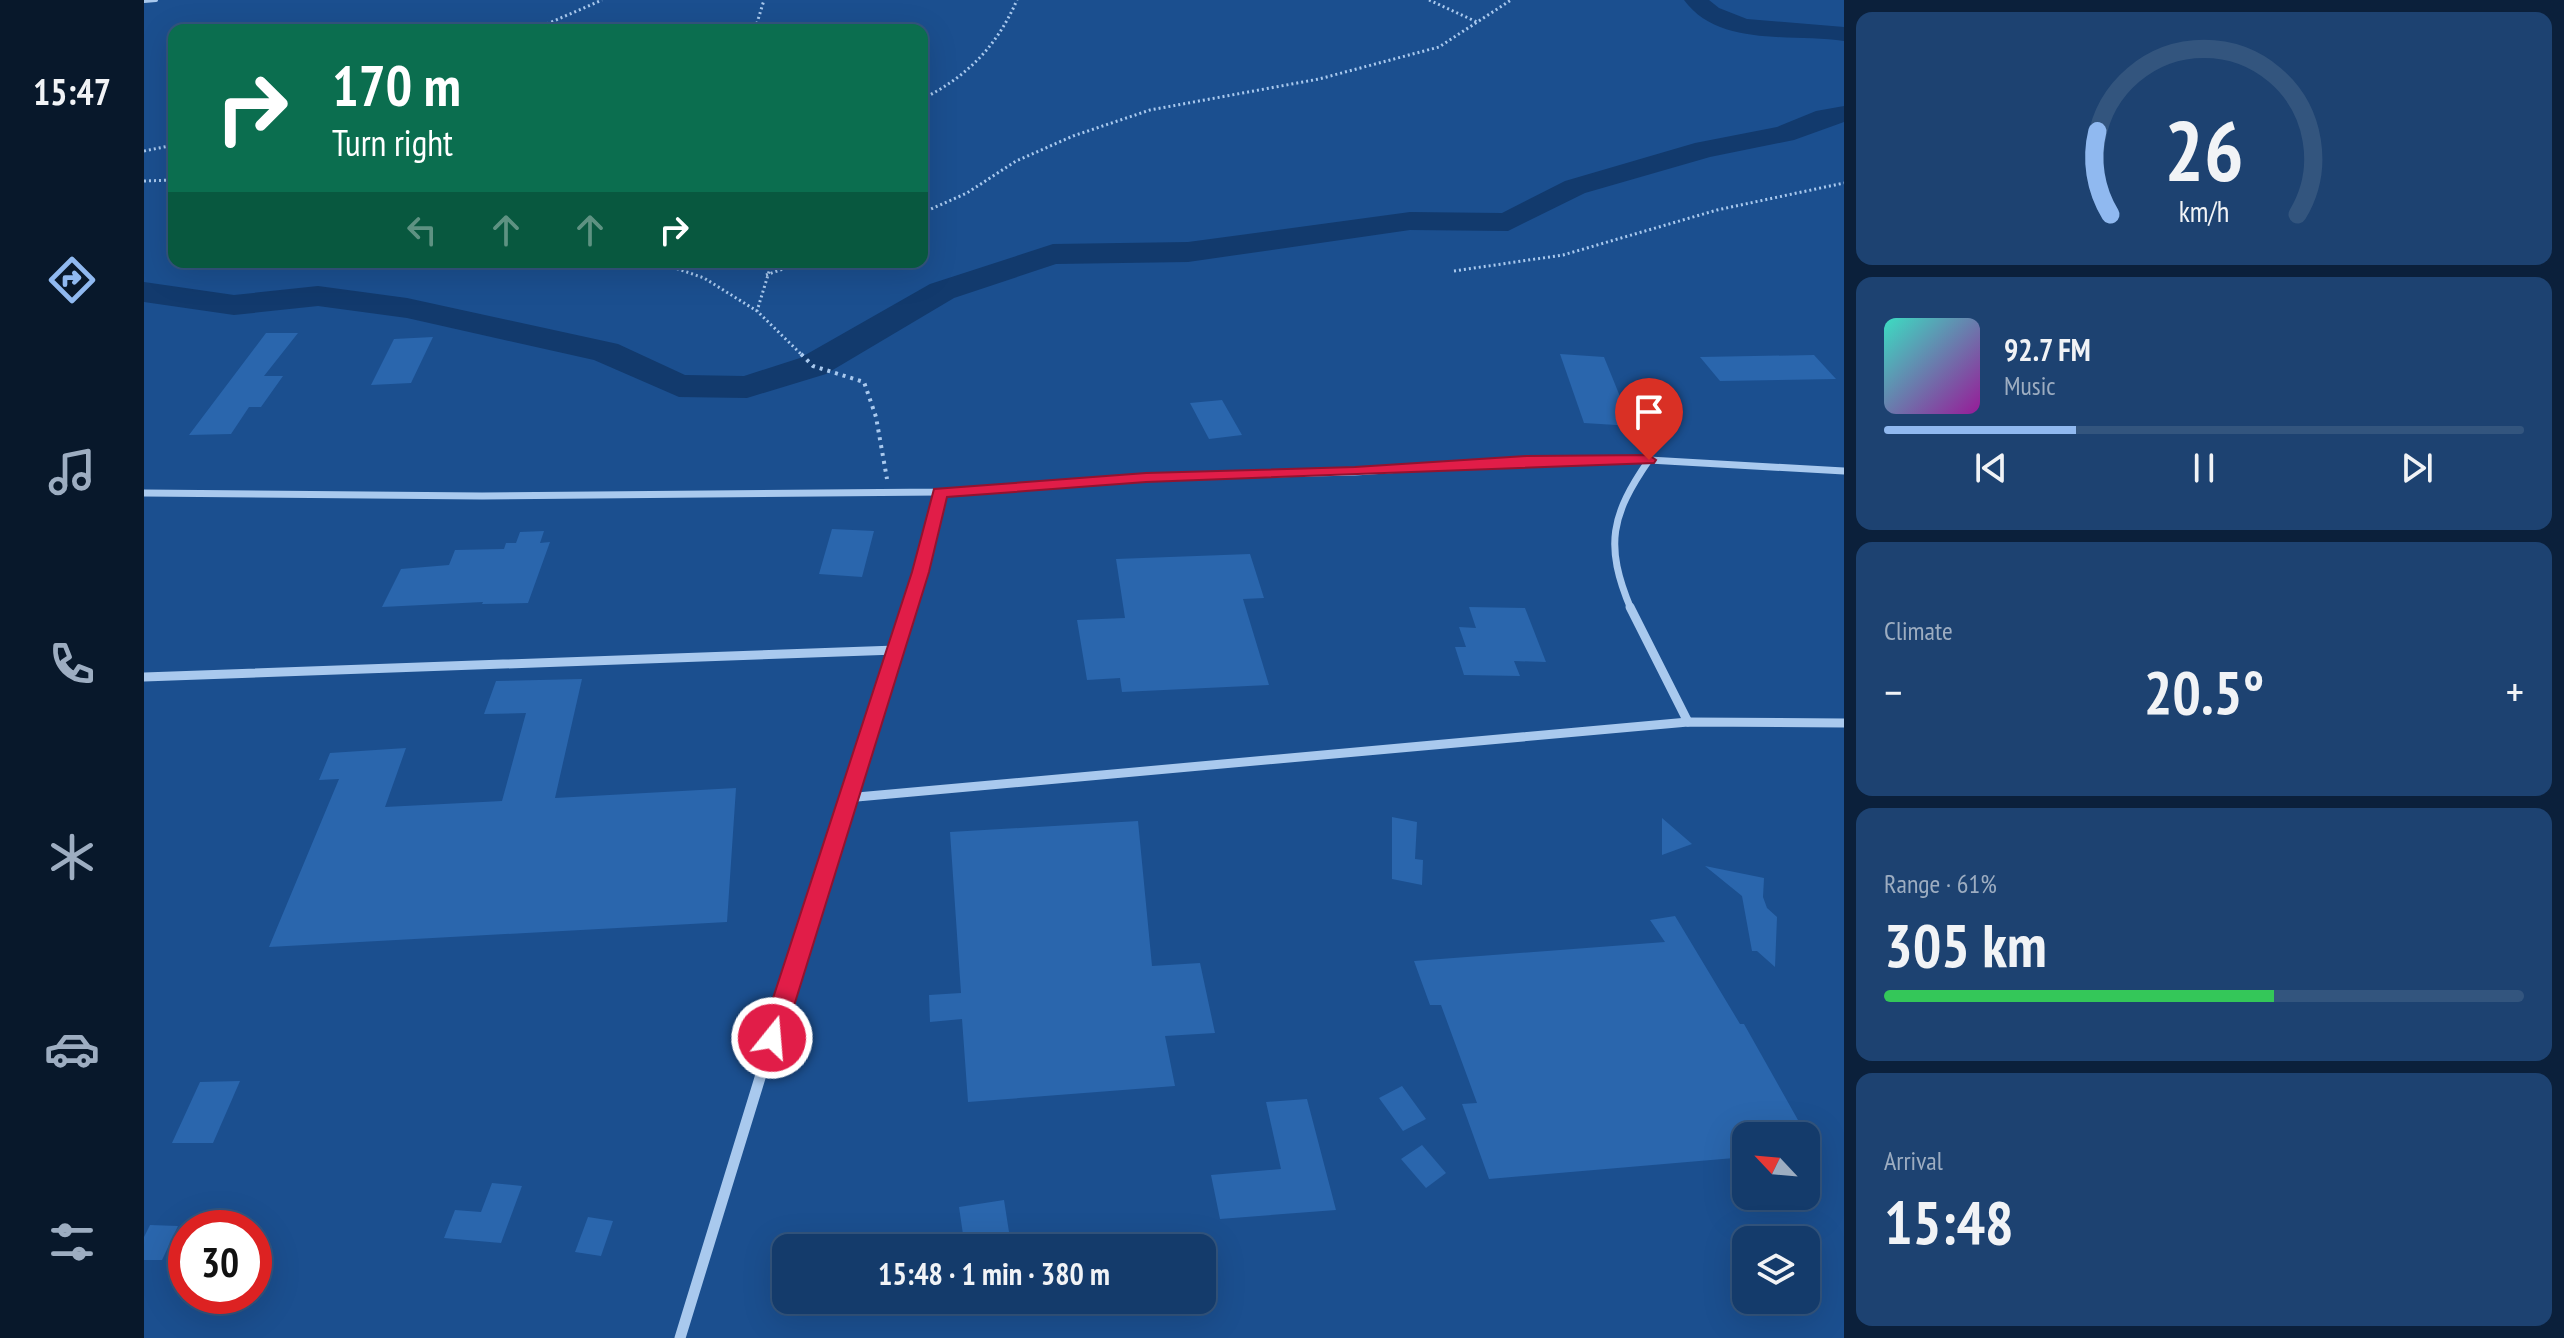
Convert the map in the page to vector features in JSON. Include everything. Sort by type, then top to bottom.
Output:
[{"type":"street","points":[[144,1],[156,0]]},
{"type":"street","points":[[144,493],[482,496],[940,492],[1146,477],[1355,472],[1526,461],[1649,460],[1844,471]]},
{"type":"street","points":[[1649,460],[1623,499],[1613,531],[1617,571],[1688,722]]},
{"type":"street","points":[[680,1338],[846,798],[921,572],[940,492]]},
{"type":"street","points":[[144,677],[896,650]]},
{"type":"street","points":[[846,798],[1688,722],[1844,723]]},
{"type":"path","points":[[547,24],[602,0]]},
{"type":"path","points":[[756,24],[764,0]]},
{"type":"path","points":[[928,96],[972,72],[1010,19],[1017,0]]},
{"type":"path","points":[[1429,0],[1478,23]]},
{"type":"path","points":[[928,210],[967,193],[1016,161],[1086,132],[1150,110],[1319,79],[1439,47],[1511,0]]},
{"type":"path","points":[[144,151],[168,146]]},
{"type":"path","points":[[144,181],[168,180]]},
{"type":"path","points":[[1454,271],[1563,255],[1717,210],[1844,183]]},
{"type":"path","points":[[675,268],[704,278],[757,311],[813,366],[864,382],[876,405],[876,436],[890,492]]},
{"type":"path","points":[[757,311],[769,268]]},
{"type":"path","points":[[766,275],[786,268]]},
{"type":"building","points":[[266,333],[298,333],[264,376],[283,376],[261,407],[249,407],[231,434],[189,435]]},
{"type":"building","points":[[433,337],[411,383],[371,385],[394,339]]},
{"type":"building","points":[[1560,354],[1604,357],[1632,426],[1584,423]]},
{"type":"building","points":[[1814,355],[1836,379],[1720,381],[1700,357]]},
{"type":"building","points":[[1222,400],[1242,435],[1209,439],[1190,403]]},
{"type":"building","points":[[832,529],[874,531],[862,577],[819,574]]},
{"type":"building","points":[[544,531],[540,543],[550,542],[528,603],[382,607],[401,569],[449,565],[455,550],[504,549],[506,543],[516,543],[520,532]]},
{"type":"building","points":[[1250,554],[1264,598],[1243,599],[1269,685],[1122,692],[1120,678],[1087,680],[1077,620],[1125,618],[1116,559]]},
{"type":"building","points":[[1469,607],[1525,608],[1546,662],[1514,661],[1520,676],[1464,675],[1455,647],[1466,647],[1459,627],[1476,628]]},
{"type":"building","points":[[582,679],[555,798],[736,788],[727,922],[269,947],[339,779],[319,780],[330,753],[406,748],[385,807],[502,801],[526,713],[484,714],[496,681]]},
{"type":"building","points":[[1392,817],[1417,822],[1415,859],[1423,860],[1422,885],[1392,879]]},
{"type":"building","points":[[1662,818],[1692,844],[1662,855]]},
{"type":"building","points":[[1138,821],[1152,966],[1200,963],[1215,1033],[1165,1036],[1175,1086],[968,1102],[962,1019],[930,1022],[929,995],[961,993],[950,832]]},
{"type":"building","points":[[1705,866],[1764,878],[1763,897],[1767,908],[1777,917],[1775,967],[1757,951],[1752,951],[1742,896]]},
{"type":"building","points":[[1675,916],[1740,1024],[1744,1024],[1799,1122],[1732,1122],[1732,1158],[1489,1179],[1462,1104],[1477,1103],[1441,1005],[1430,1005],[1414,961],[1665,942],[1650,920]]},
{"type":"building","points":[[240,1081],[213,1143],[172,1143],[200,1082]]},
{"type":"building","points":[[1402,1086],[1426,1119],[1403,1131],[1379,1098]]},
{"type":"building","points":[[1307,1099],[1336,1210],[1220,1219],[1211,1175],[1281,1169],[1266,1102]]},
{"type":"building","points":[[1422,1145],[1446,1173],[1426,1188],[1401,1159]]},
{"type":"building","points":[[492,1183],[522,1186],[501,1243],[444,1238],[455,1210],[481,1212]]},
{"type":"building","points":[[1004,1200],[1009,1232],[963,1234],[959,1207]]},
{"type":"building","points":[[588,1217],[613,1221],[601,1256],[575,1252]]},
{"type":"building","points":[[150,1225],[168,1226],[168,1247],[162,1260],[144,1260],[144,1237]]},
{"type":"waterway","points":[[1695,0],[1711,13],[1746,26],[1844,34]]},
{"type":"waterway","points":[[144,292],[234,305],[318,296],[407,308],[605,352],[679,386],[747,387],[813,366],[942,291],[1053,254],[1188,252],[1410,221],[1508,222],[1575,187],[1705,149],[1784,134],[1825,117],[1844,114]]},
{"type":"route","points":[[772,1038],[846,798],[921,572],[940,492],[1146,477],[1355,472],[1526,461],[1649,460]]}]
